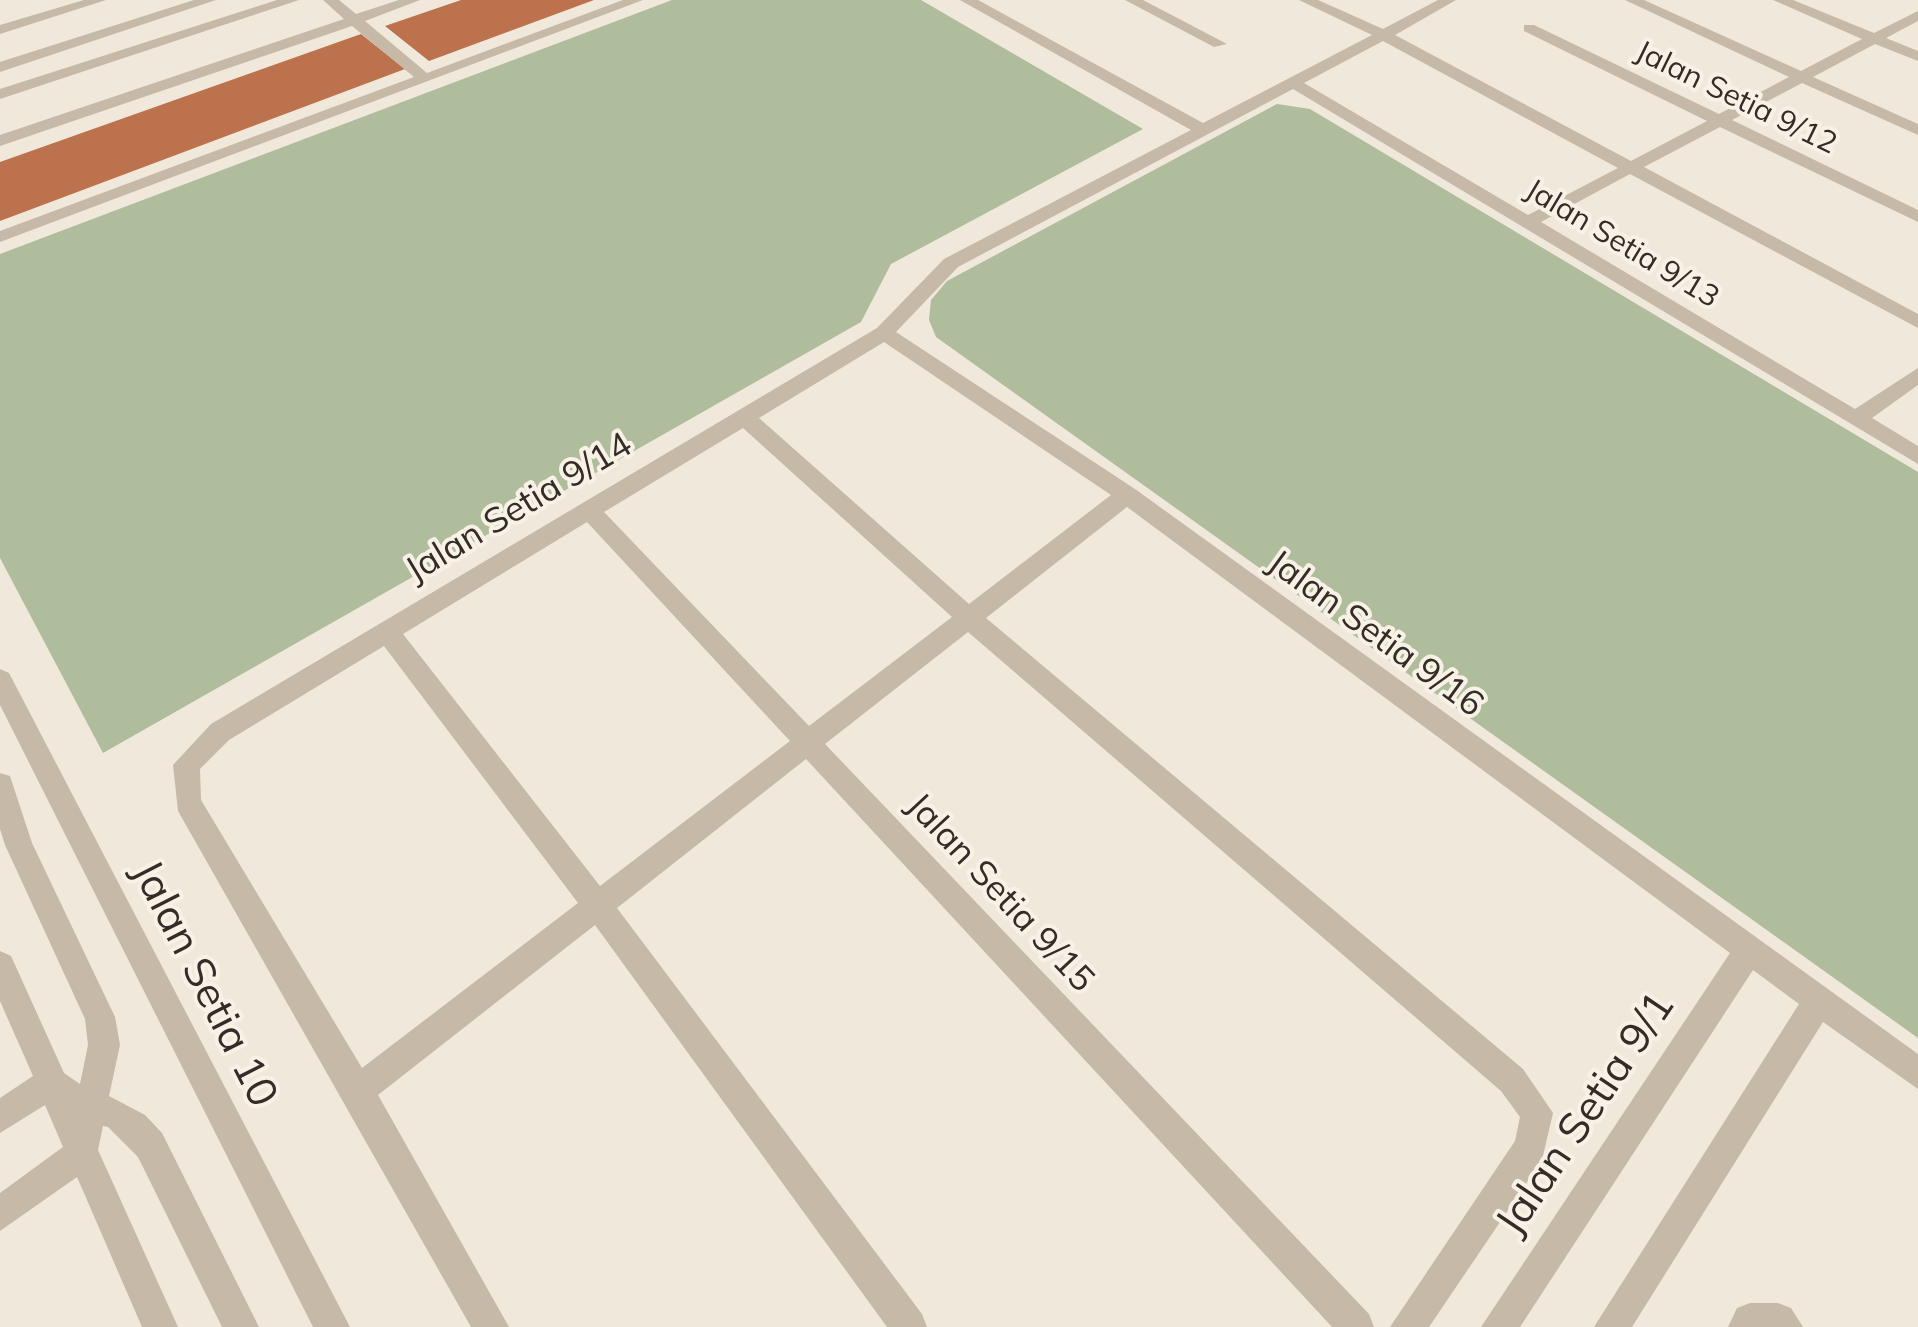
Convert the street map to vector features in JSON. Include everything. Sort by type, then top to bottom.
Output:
[{"type":"street","points":[[0,30],[99,0]]},
{"type":"street","points":[[0,94],[292,0]]},
{"type":"street","points":[[330,0],[425,78]]},
{"type":"street","points":[[0,141],[413,0]]},
{"type":"street","points":[[0,237],[636,0]]},
{"type":"street","points":[[968,0],[1202,129]]},
{"type":"street","points":[[1132,0],[1218,44]]},
{"type":"street","points":[[1306,0],[1384,35],[1918,322]]},
{"type":"street","name":"Jalan Setia 9/14","points":[[491,1327],[358,1090],[188,802],[186,765],[220,732],[884,333],[950,263],[1449,0]]},
{"type":"street","points":[[1632,0],[1918,130]]},
{"type":"street","points":[[1780,0],[1918,56]]},
{"type":"street","points":[[0,67],[196,2]]},
{"type":"street","points":[[1528,222],[1918,15]]},
{"type":"street","name":"Jalan Setia 9/12","points":[[1530,28],[1918,217]]},
{"type":"street","name":"Jalan Setia 9/13","points":[[1294,83],[1918,456]]},
{"type":"street","name":"Jalan Setia 9/16","points":[[884,333],[1127,496],[1918,1073]]},
{"type":"street","points":[[1856,420],[1918,375]]},
{"type":"street","points":[[744,417],[968,617],[1512,1080],[1537,1113],[1530,1148],[1408,1327]]},
{"type":"street","points":[[358,1090],[1127,496]]},
{"type":"street","name":"Jalan Setia 9/15","points":[[589,510],[1356,1327]]},
{"type":"street","points":[[386,631],[597,904],[909,1327]]},
{"type":"street","name":"Jalan Setia 10","points":[[2,693],[332,1327]]},
{"type":"street","points":[[0,785],[19,845],[100,1017],[104,1045],[80,1154],[0,1214]]},
{"type":"street","name":"Jalan Setia 9/1","points":[[1499,1327],[1749,950]]},
{"type":"street","points":[[0,966],[80,1154],[160,1327]]},
{"type":"street","points":[[1612,1327],[1819,1000]]},
{"type":"street","points":[[50,1083],[88,1106],[116,1114],[134,1126],[150,1145],[241,1327]]},
{"type":"street","points":[[0,1118],[50,1083]]},
{"type":"green space","points":[[672,0],[921,0],[1143,129],[891,264],[861,322],[103,753],[0,558],[0,254]]},
{"type":"green space","points":[[1277,104],[1310,109],[1918,472],[1918,1038],[936,337],[929,320],[931,300],[947,281]]},
{"type":"building","points":[[461,0],[594,0],[429,61],[385,26]]},
{"type":"building","points":[[361,34],[405,69],[0,221],[0,162]]}]
